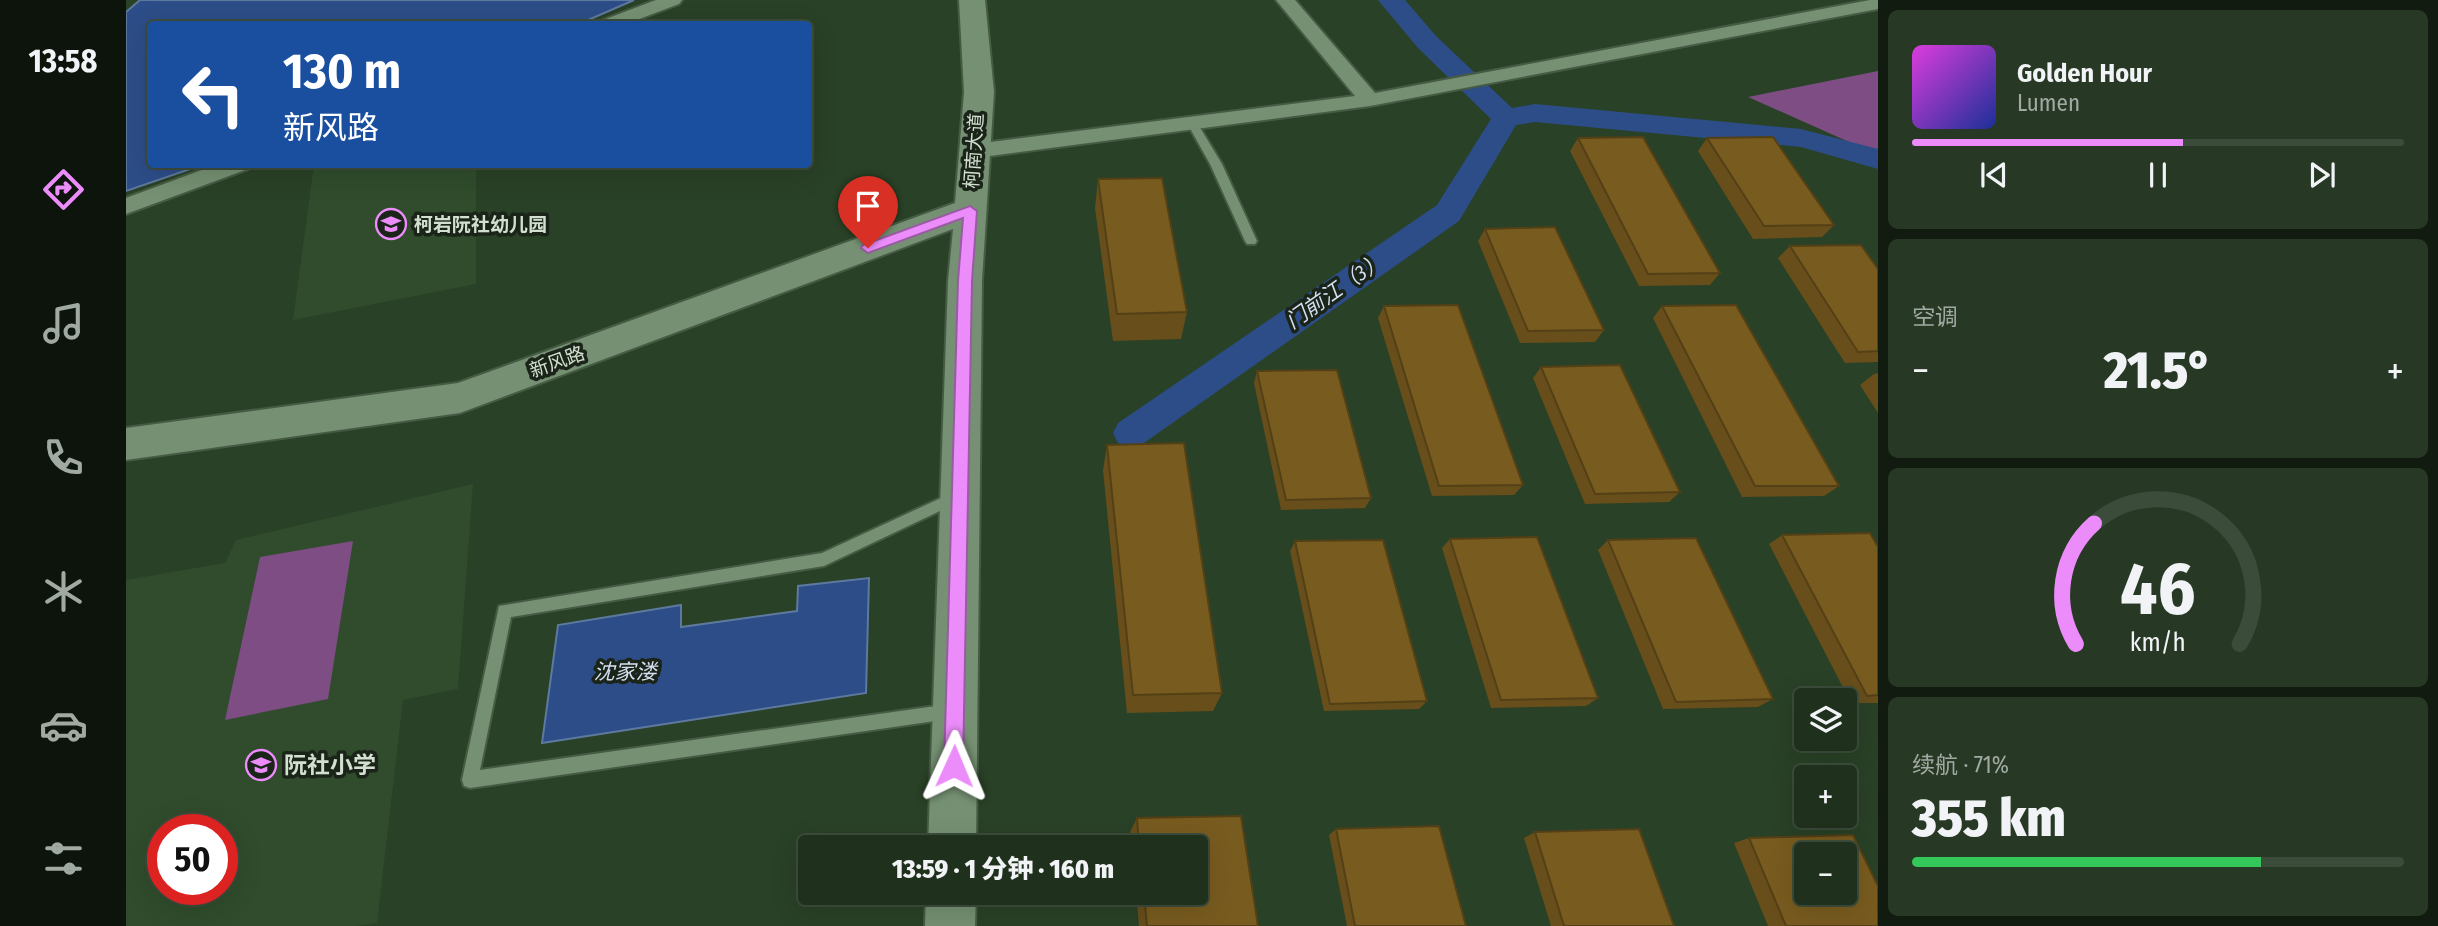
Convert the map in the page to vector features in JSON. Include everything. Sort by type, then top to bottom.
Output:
[{"type":"main road","name":"柯南大道","points":[[952,835],[965,281],[979,92],[972,0]]},
{"type":"main road","name":"新风路","points":[[126,444],[460,398],[970,211]]},
{"type":"main road","points":[[950,926],[951,905]]},
{"type":"street","points":[[618,21],[673,0]]},
{"type":"street","points":[[1285,0],[1370,100]]},
{"type":"street","points":[[975,151],[1370,100],[1878,4]]},
{"type":"street","points":[[126,206],[230,168]]},
{"type":"lane","points":[[1192,123],[1216,164],[1251,241]]},
{"type":"lane","points":[[955,711],[470,780],[503,611],[824,559],[960,495]]},
{"type":"shaded area","points":[[1878,71],[1878,150],[1858,146],[1748,97]]},
{"type":"shaded area","name":"柯岩阮社幼儿园","points":[[314,168],[476,168],[476,284],[293,320]]},
{"type":"shaded area","name":"阮社小学","points":[[473,484],[458,689],[403,700],[377,923],[357,926],[126,926],[126,580],[225,563],[236,540]]},
{"type":"shaded area","points":[[353,541],[328,699],[225,720],[260,557]]},
{"type":"water","points":[[140,0],[634,0],[586,21],[147,21],[147,168],[193,168],[126,191],[126,12]]},
{"type":"water","name":"沈家溇","points":[[869,578],[866,693],[542,743],[558,625],[681,605],[681,627],[797,611],[798,586]]},
{"type":"building","points":[[1643,137],[1720,273],[1648,274],[1578,138]]},
{"type":"building","points":[[1773,137],[1834,225],[1764,226],[1707,138]]},
{"type":"building","points":[[1162,178],[1187,312],[1117,314],[1098,179]]},
{"type":"building","points":[[1555,227],[1604,330],[1528,331],[1485,229]]},
{"type":"building","points":[[1861,245],[1878,269],[1878,351],[1858,352],[1790,246]]},
{"type":"building","points":[[1458,305],[1523,485],[1439,486],[1384,306]]},
{"type":"building","points":[[1736,305],[1839,486],[1755,486],[1662,306]]},
{"type":"building","points":[[1620,365],[1680,492],[1595,494],[1541,367]]},
{"type":"building","points":[[1337,370],[1371,498],[1286,500],[1257,371]]},
{"type":"building","points":[[1184,443],[1222,693],[1133,695],[1107,445]]},
{"type":"building","points":[[1870,533],[1878,547],[1878,695],[1867,696],[1782,535]]},
{"type":"building","points":[[1537,537],[1598,698],[1501,700],[1450,539]]},
{"type":"building","points":[[1696,538],[1773,699],[1676,702],[1608,540]]},
{"type":"building","points":[[1383,540],[1427,701],[1330,704],[1295,541]]},
{"type":"building","points":[[1241,816],[1258,926],[1147,926],[1145,905],[1208,905],[1208,835],[1138,835],[1137,818]]},
{"type":"building","points":[[1439,826],[1466,926],[1355,926],[1336,829]]},
{"type":"building","points":[[1639,829],[1674,926],[1564,926],[1535,832]]},
{"type":"building","points":[[1853,835],[1856,842],[1794,842],[1794,905],[1857,905],[1857,843],[1878,886],[1878,926],[1786,926],[1749,838]]},
{"type":"waterway","name":"门前江（3）","points":[[1391,0],[1427,42],[1506,118]]},
{"type":"waterway","name":"门前江（3）","points":[[1506,118],[1535,113],[1801,138],[1878,159]]},
{"type":"waterway","name":"门前江（3）","points":[[1131,433],[1448,213],[1506,118]]},
{"type":"place","name":"柯岩阮社幼儿园","points":[[391,224]]},
{"type":"place","name":"阮社小学","points":[[261,765]]},
{"type":"route","points":[[868,248],[970,211],[965,281],[954,766]]}]
